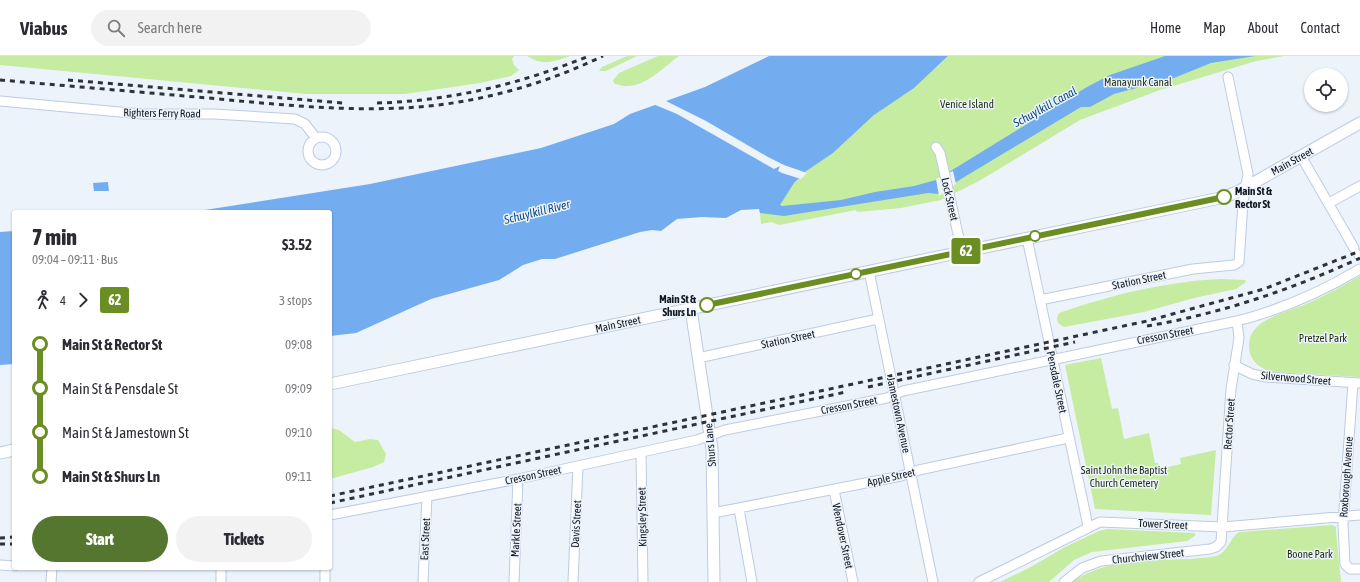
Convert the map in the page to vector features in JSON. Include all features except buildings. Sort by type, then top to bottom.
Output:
[{"type":"street","points":[[1228,77],[1248,170],[1246,187]]},
{"type":"street","name":"Righters Ferry Road","points":[[0,101],[135,113],[214,114],[295,119],[305,124],[316,138]]},
{"type":"street","name":"Main Street","points":[[332,384],[1221,198],[1246,187],[1360,123]]},
{"type":"street","name":"Lock Street","points":[[936,146],[940,153],[962,252]]},
{"type":"street","points":[[1301,156],[1358,252]]},
{"type":"street","points":[[1329,203],[1360,186]]},
{"type":"street","name":"Station Street","points":[[1040,300],[1193,269],[1234,265],[1239,262],[1243,202],[1246,187]]},
{"type":"street","name":"Pensdale Street","points":[[1027,238],[1068,438],[1088,526]]},
{"type":"street","name":"Cresson Street","points":[[332,515],[518,479],[894,395],[903,391],[1237,321],[1299,301],[1360,269]]},
{"type":"street","name":"Jamestown Avenue","points":[[869,271],[933,582]]},
{"type":"street","name":"Shurs Lane","points":[[691,309],[710,435],[714,582]]},
{"type":"street","name":"Station Street","points":[[698,358],[878,319]]},
{"type":"street","name":"Rector Street","points":[[1223,527],[1234,365],[1239,338],[1237,321]]},
{"type":"street","name":"Silverwood Street","points":[[1234,365],[1252,374],[1266,377],[1356,383]]},
{"type":"street","name":"Roxborough Avenue","points":[[1356,383],[1344,517],[1344,560],[1345,564],[1350,569],[1360,570]]},
{"type":"street","name":"Apple Street","points":[[713,513],[834,490],[1068,438]]},
{"type":"street","points":[[0,453],[12,450]]},
{"type":"street","name":"Kingsley Street","points":[[641,452],[643,582]]},
{"type":"street","name":"Davis Street","points":[[574,582],[578,466]]},
{"type":"street","name":"Markle Street","points":[[514,582],[518,479]]},
{"type":"street","name":"Wendover Street","points":[[834,490],[853,582]]},
{"type":"street","name":"East Street","points":[[423,582],[427,496]]},
{"type":"street","points":[[739,509],[752,582]]},
{"type":"street","name":"Tower Street","points":[[979,582],[1088,526],[1103,522],[1223,527],[1360,515]]},
{"type":"street","name":"Churchview Street","points":[[1064,582],[1082,568],[1101,561],[1216,547],[1221,542],[1223,527]]},
{"type":"street","points":[[0,566],[12,566]]},
{"type":"street","points":[[51,582],[52,570]]},
{"type":"street","points":[[221,570],[221,582]]},
{"type":"street","points":[[325,570],[325,582]]},
{"type":"green space","points":[[0,56],[514,56],[512,59],[514,65],[519,70],[511,76],[480,83],[405,94],[307,94],[0,65]]},
{"type":"green space","points":[[527,56],[570,56],[558,60],[543,62]]},
{"type":"green space","points":[[627,56],[637,56],[606,71],[599,71],[602,67]]},
{"type":"green space","points":[[658,56],[679,56],[649,79],[640,83],[632,86],[623,86],[614,83],[613,80],[619,73]]},
{"type":"green space","name":"Venice Island","points":[[948,56],[1284,56],[1256,61],[1160,90],[1080,120],[979,181],[941,200],[901,208],[857,212],[856,210],[779,225],[772,222],[761,224],[760,213],[776,209],[794,183],[805,172],[833,153],[874,115],[938,66]]},
{"type":"green space","name":"Pretzel Park","points":[[1360,276],[1360,377],[1273,372],[1262,368],[1253,360],[1250,353],[1250,340],[1254,331],[1261,324],[1274,316],[1330,293]]},
{"type":"green space","points":[[1202,280],[1245,280],[1246,282],[1236,289],[1194,298],[1144,312],[1064,327],[1058,323],[1057,318],[1059,313],[1099,300],[1160,286]]},
{"type":"green space","name":"Saint John the Baptist Church Cemetery","points":[[1101,358],[1112,409],[1118,408],[1124,439],[1149,433],[1155,463],[1158,463],[1159,469],[1181,464],[1180,458],[1216,450],[1211,515],[1095,509],[1065,365]]},
{"type":"green space","points":[[332,428],[339,430],[355,442],[370,439],[378,440],[386,454],[384,462],[373,467],[332,478]]},
{"type":"green space","name":"Boone Park","points":[[1332,525],[1336,527],[1341,582],[1072,582],[1088,573],[1105,567],[1124,563],[1217,556],[1225,550],[1234,537],[1240,532]]},
{"type":"green space","points":[[1107,529],[1194,533],[1196,535],[1187,541],[1092,552],[1074,560],[1049,582],[1000,582],[1029,568],[1065,547],[1099,531]]},
{"type":"water","name":"Schuylkill River","points":[[769,56],[948,56],[914,88],[874,115],[833,153],[805,172],[794,183],[780,205],[782,206],[841,200],[875,192],[914,186],[936,180],[1087,87],[1110,75],[1165,56],[1255,56],[1211,63],[1174,78],[1114,94],[1090,107],[1081,107],[961,179],[939,194],[928,193],[784,216],[760,213],[759,209],[741,210],[726,218],[702,217],[677,219],[661,231],[652,230],[640,232],[555,259],[542,259],[523,265],[499,280],[431,299],[356,333],[332,336],[332,210],[205,210],[370,184],[541,148],[614,124],[630,114],[705,87]]},
{"type":"water","points":[[108,182],[109,191],[94,191],[93,183]]},
{"type":"water","points":[[12,231],[12,364],[0,365],[0,232]]},
{"type":"pier","points":[[664,100],[706,121],[768,157],[784,165],[807,173],[801,179],[782,173],[778,171],[780,166],[774,169],[677,114],[653,104]]},
{"type":"pier","points":[[953,171],[956,184],[939,196],[936,179]]},
{"type":"railway","points":[[377,103],[405,102],[458,95],[511,83],[589,56]]},
{"type":"railway","points":[[0,80],[257,103],[353,109],[378,109],[428,106],[480,98],[530,85],[579,67],[603,56]]},
{"type":"railway","points":[[68,80],[343,103]]},
{"type":"railway","points":[[332,496],[1147,321],[1264,289],[1360,251]]},
{"type":"railway","points":[[1147,326],[1202,315],[1256,299],[1309,280],[1360,258]]},
{"type":"railway","points":[[868,387],[1075,342]]},
{"type":"railway","points":[[332,503],[846,392]]},
{"type":"railway","points":[[0,538],[12,537]]},
{"type":"railway","points":[[0,544],[12,544]]},
{"type":"bus line","name":"62","points":[[707,305],[1224,197]]},
{"type":"place","name":"Main St & Rector St","points":[[1224,197]]},
{"type":"place","name":"Main St & Shurs Ln","points":[[707,305]]},
{"type":"park label","name":"Manayunk Canal","points":[[1138,82]]},
{"type":"water label","name":"Schuylkill Canal","points":[[1045,107]]}]
